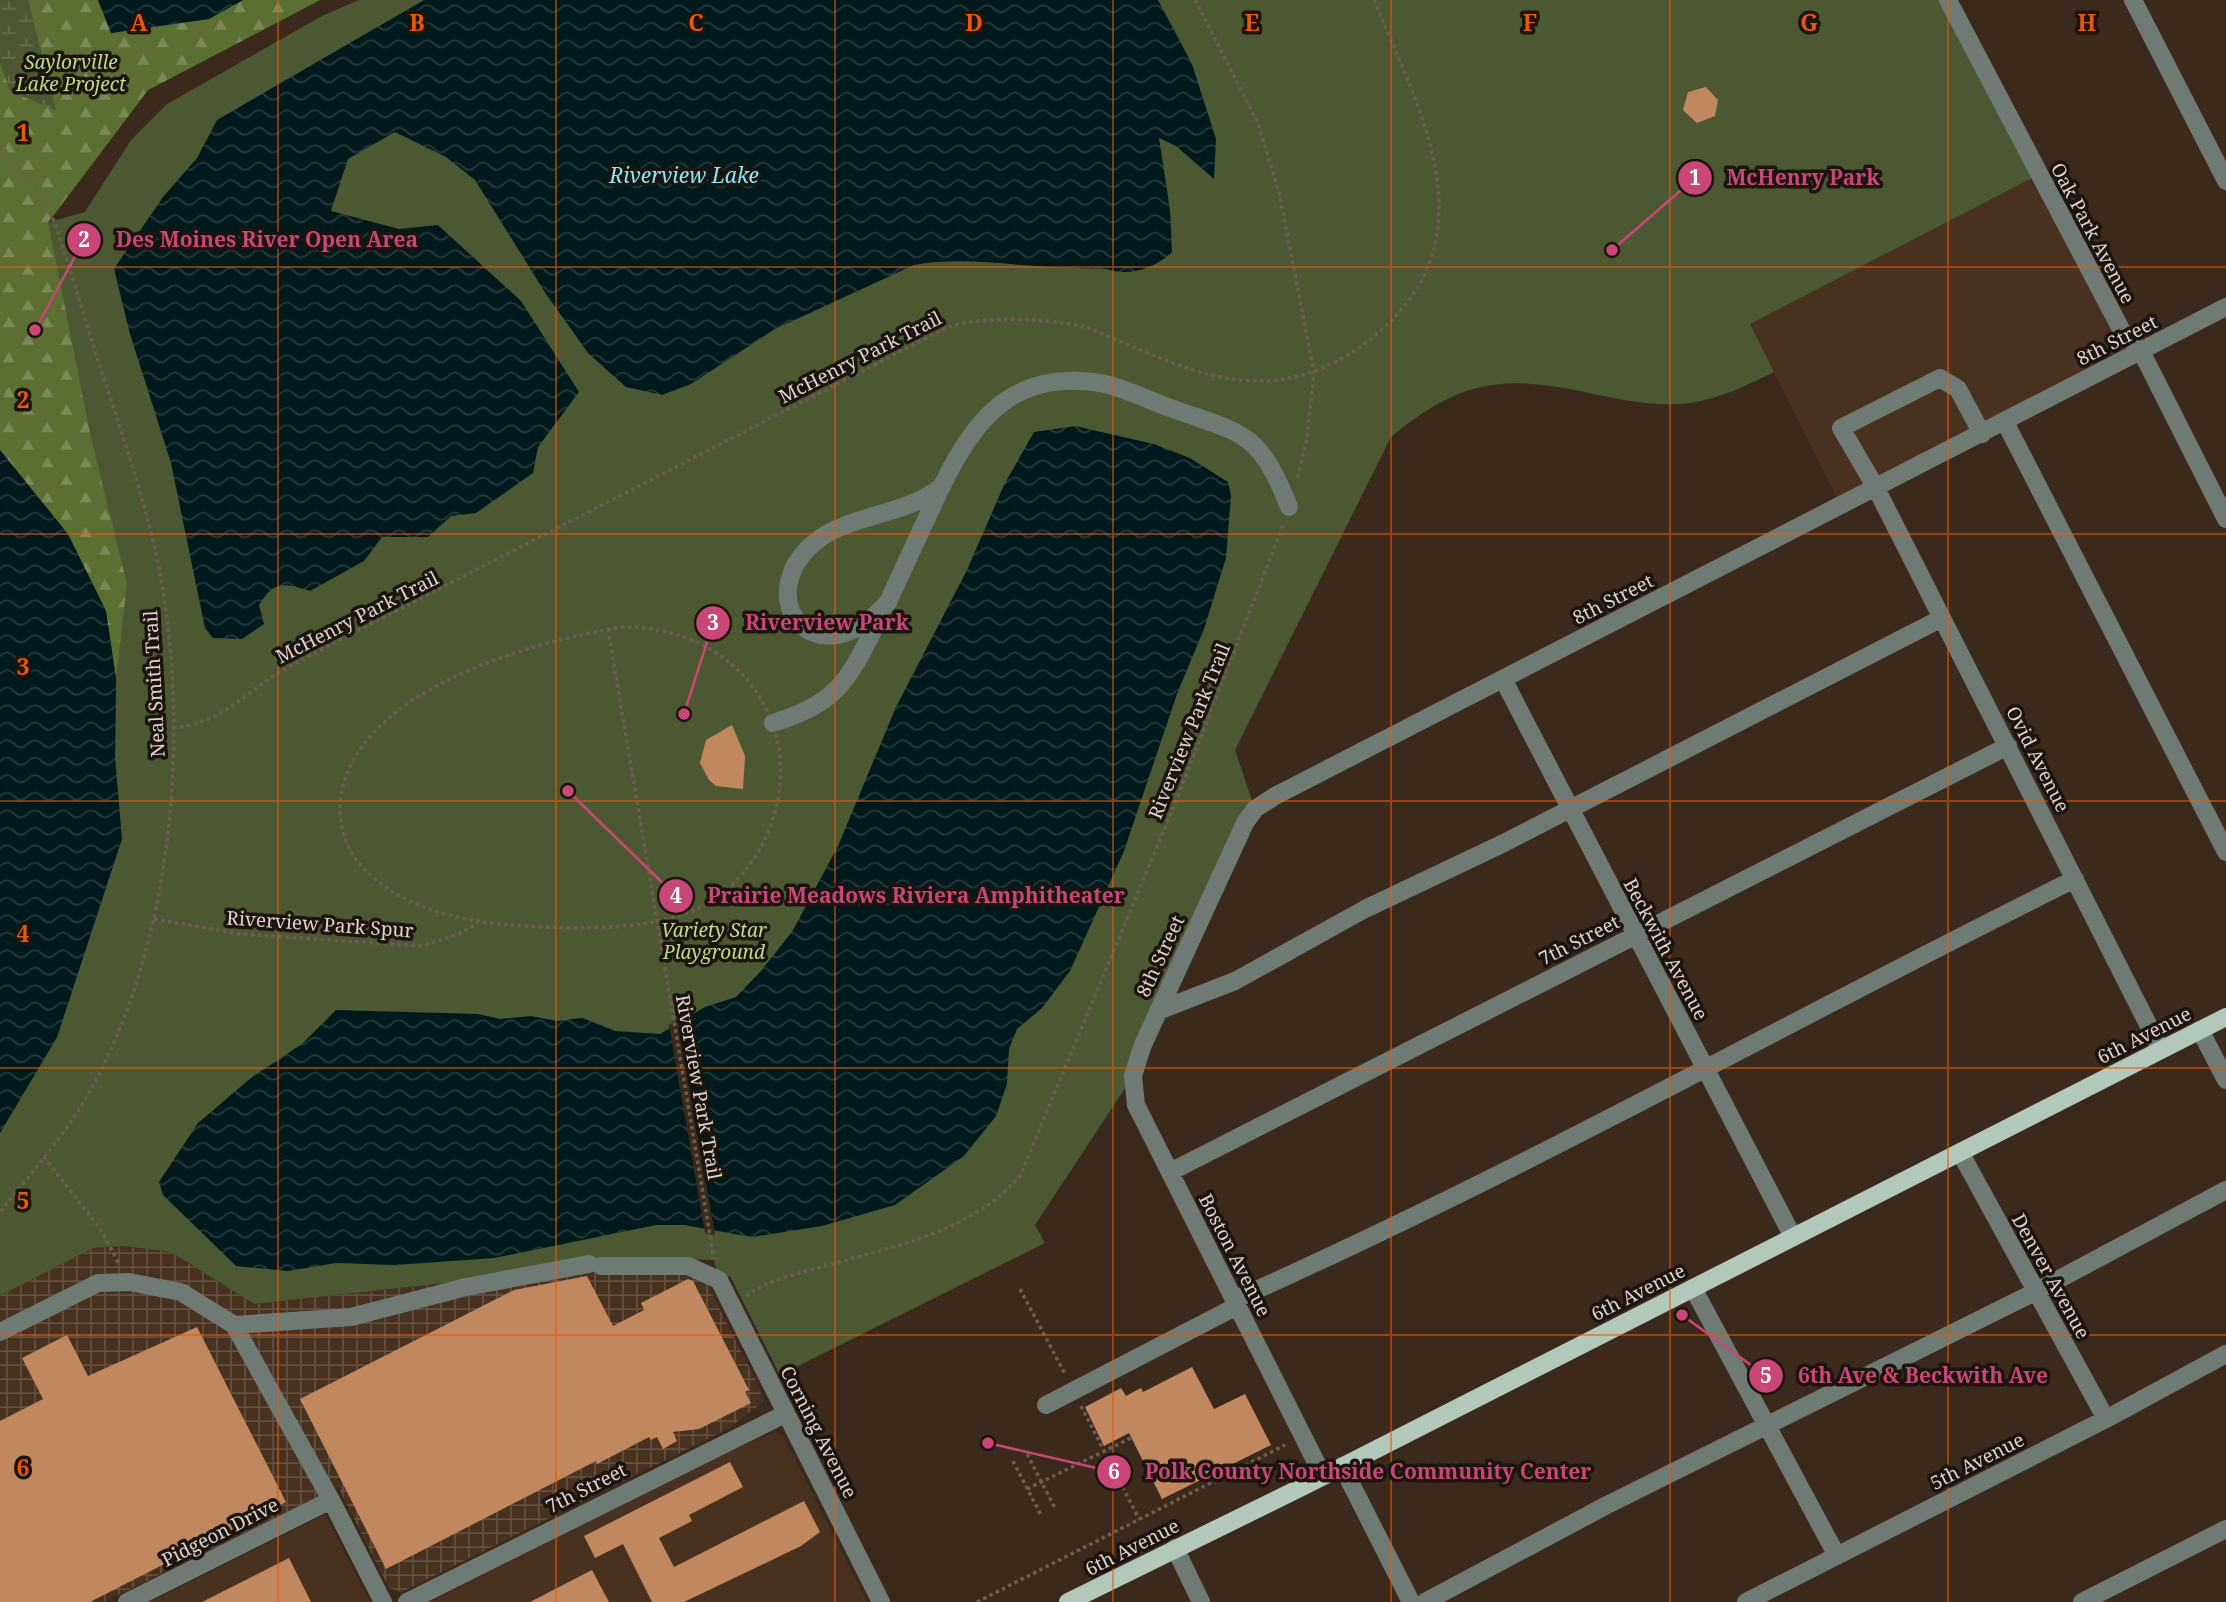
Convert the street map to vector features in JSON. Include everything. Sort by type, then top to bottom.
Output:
[{"type":"main road","name":"6th Avenue","points":[[1068,1602],[1323,1476],[2226,1017]]},
{"type":"street","name":"Oak Park Avenue","points":[[1948,0],[2123,333],[2141,351],[2226,519]]},
{"type":"street","points":[[2133,0],[2226,181]]},
{"type":"street","name":"8th Street","points":[[1142,1047],[1245,823],[1255,809],[1275,796],[2226,307]]},
{"type":"street","name":"Ovid Avenue","points":[[1982,434],[1958,389],[1940,378],[1841,428],[1877,488],[2161,1050]]},
{"type":"street","points":[[774,723],[821,705],[838,691],[888,602],[966,439],[995,408],[1033,388],[1076,382],[1102,384],[1235,431],[1267,457],[1289,507]]},
{"type":"street","points":[[2005,422],[2226,852]]},
{"type":"street","points":[[888,602],[875,616],[853,631],[831,638],[810,632],[798,620],[788,600],[786,582],[796,562],[816,541],[912,505],[941,487]]},
{"type":"street","points":[[1158,1011],[1235,981],[1365,909],[1570,809],[1942,618]]},
{"type":"street","name":"Beckwith Avenue","points":[[1503,679],[1793,1237]]},
{"type":"street","name":"7th Street","points":[[1170,1172],[2008,746]]},
{"type":"street","points":[[1046,1405],[1236,1303],[1478,1184],[2075,879]]},
{"type":"street","points":[[2200,1030],[2226,1080]]},
{"type":"street","name":"Boston Avenue","points":[[1142,1047],[1133,1076],[1136,1105],[1323,1476]]},
{"type":"street","name":"Denver Avenue","points":[[1960,1152],[2106,1419]]},
{"type":"street","points":[[1425,1602],[1550,1534],[2035,1292],[2226,1190]]},
{"type":"street","name":"Corning Avenue","points":[[234,1325],[351,1317],[466,1287],[595,1265],[688,1266],[719,1280],[881,1602]]},
{"type":"street","points":[[0,1332],[99,1283],[129,1282],[181,1292],[234,1325],[331,1500],[383,1602]]},
{"type":"street","points":[[1693,1288],[1838,1556]]},
{"type":"street","name":"5th Avenue","points":[[1746,1602],[2106,1419],[2226,1354]]},
{"type":"street","name":"7th Street","points":[[407,1602],[785,1414]]},
{"type":"street","points":[[1342,1466],[1411,1602]]},
{"type":"street","name":"Pidgeon Drive","points":[[127,1602],[331,1500]]},
{"type":"street","points":[[2082,1602],[2226,1529]]},
{"type":"street","points":[[1175,1548],[1202,1602]]},
{"type":"path","name":"Riverview Park Trail","points":[[747,1295],[785,1277],[931,1235],[973,1214],[1011,1186],[1020,1176],[1174,806],[1276,548],[1307,439],[1314,373],[1269,154],[1257,121],[1195,0]]},
{"type":"path","name":"McHenry Park Trail","points":[[173,728],[208,721],[228,711],[279,673],[315,653],[934,332],[958,324],[1048,322],[1083,326],[1199,371],[1236,379],[1275,381],[1314,373],[1345,358],[1393,321],[1420,288],[1440,218],[1440,180],[1431,141],[1374,0]]},
{"type":"path","name":"Neal Smith Trail","points":[[0,145],[41,197],[53,219],[118,421],[159,568],[173,728],[171,810],[154,919],[125,1013],[97,1079],[73,1119],[0,1212]]},
{"type":"path","points":[[647,627],[676,634],[708,647],[741,671],[766,706],[774,723],[781,779],[777,812],[761,849],[744,872],[705,905],[657,921],[563,929],[479,922],[443,914],[408,898],[368,872],[354,857],[343,832],[339,809],[344,779],[359,750],[392,718],[456,676],[521,649],[560,637],[608,629],[647,627]]},
{"type":"path","name":"Riverview Park Trail","points":[[608,629],[715,1260]]},
{"type":"path","name":"Riverview Park Spur","points":[[154,919],[241,934],[422,946],[457,935],[479,922]]},
{"type":"path","points":[[44,1157],[101,1230],[129,1282]]},
{"type":"path","points":[[1027,1489],[1131,1438]]},
{"type":"path","points":[[977,1602],[1285,1445]]},
{"type":"path","points":[[1027,1454],[1056,1510]]},
{"type":"path","points":[[1013,1461],[1042,1517]]},
{"type":"shaded area","points":[[2038,175],[2141,351],[1841,506],[1750,324]]},
{"type":"shaded area","points":[[123,1246],[171,1252],[254,1304],[445,1283],[553,1263],[695,1260],[760,1389],[763,1402],[729,1428],[402,1592],[389,1588],[338,1487],[104,1602],[0,1602],[0,1296],[93,1248]]},
{"type":"shaded area","points":[[775,1432],[784,1437],[867,1602],[430,1602],[713,1459]]},
{"type":"shaded area","points":[[325,1514],[370,1602],[150,1602],[292,1531]]},
{"type":"green space","name":"Variety Star Playground","points":[[0,0],[320,0],[148,90],[49,222],[85,212],[131,140],[167,104],[322,16],[359,0],[1948,0],[2038,175],[1750,324],[1774,372],[1733,391],[1700,401],[1664,404],[1531,384],[1484,386],[1439,403],[1391,437],[1235,750],[1255,809],[1133,1076],[1035,1225],[1045,1243],[780,1375],[730,1276],[719,1280],[714,1260],[616,1258],[553,1263],[445,1283],[254,1304],[171,1252],[123,1246],[93,1248],[0,1296],[0,1133],[57,1037],[98,910],[115,757],[116,679],[126,585],[68,534],[0,450]]},
{"type":"green space","points":[[0,0],[28,0],[56,111],[10,91],[0,62]]},
{"type":"green space","name":"Saylorville Lake Project","points":[[28,0],[98,0],[111,33],[209,19],[243,0],[320,0],[148,90],[48,222],[91,438],[127,584],[116,679],[106,611],[68,535],[0,450],[0,62],[10,91],[56,110]]},
{"type":"water","points":[[98,0],[243,0],[209,19],[111,33]]},
{"type":"water","name":"Riverview Lake","points":[[424,0],[1158,0],[1192,64],[1216,139],[1214,179],[1176,146],[1159,138],[1170,210],[1172,252],[1150,267],[1124,272],[980,262],[914,265],[775,329],[691,384],[662,395],[626,387],[588,353],[546,294],[475,180],[446,157],[395,132],[348,159],[331,211],[399,229],[438,225],[521,301],[579,392],[538,447],[533,473],[476,513],[451,516],[428,537],[382,537],[364,561],[310,591],[287,585],[275,587],[259,605],[264,624],[242,639],[213,638],[205,628],[171,463],[130,334],[114,269],[163,197],[197,158],[217,120]]},
{"type":"water","points":[[1075,426],[1154,444],[1190,458],[1228,482],[1231,496],[1226,558],[1204,629],[1177,694],[1124,851],[1070,971],[1042,1008],[1017,1029],[1009,1049],[1007,1084],[996,1116],[964,1156],[895,1205],[822,1226],[752,1237],[684,1225],[656,1225],[494,1258],[395,1265],[336,1263],[288,1271],[236,1266],[163,1195],[159,1182],[198,1123],[252,1077],[302,1044],[336,1010],[478,1014],[500,1019],[531,1016],[557,1021],[582,1018],[616,1031],[660,1034],[705,1007],[736,997],[792,932],[838,846],[896,707],[967,570],[1004,485],[1034,432]]},
{"type":"water","points":[[0,450],[68,534],[106,611],[116,679],[115,757],[122,839],[57,1037],[0,1133]]},
{"type":"pier","points":[[678,1019],[715,1235],[705,1233],[669,1025]]},
{"type":"building","points":[[1706,87],[1718,100],[1715,116],[1697,123],[1683,110],[1688,92]]},
{"type":"building","points":[[732,725],[745,756],[743,789],[716,786],[709,780],[700,763],[706,740]]},
{"type":"building","points":[[587,1276],[613,1326],[644,1310],[641,1303],[688,1279],[693,1281],[749,1390],[745,1392],[751,1403],[699,1429],[673,1432],[677,1441],[663,1449],[657,1437],[651,1440],[649,1437],[597,1464],[596,1461],[386,1569],[300,1399],[514,1290]]},
{"type":"building","points":[[197,1327],[286,1502],[90,1602],[0,1602],[0,1421],[43,1399],[22,1358],[67,1335],[88,1376]]},
{"type":"building","points":[[1192,1367],[1214,1409],[1245,1394],[1271,1445],[1162,1499],[1129,1433],[1104,1446],[1085,1407],[1121,1388],[1126,1396],[1141,1388],[1143,1392]]},
{"type":"building","points":[[730,1462],[743,1487],[689,1515],[692,1521],[659,1538],[674,1567],[804,1501],[820,1532],[801,1546],[684,1602],[652,1602],[623,1544],[595,1558],[584,1536]]},
{"type":"building","points":[[289,1558],[311,1602],[202,1602]]},
{"type":"building","points":[[592,1570],[609,1602],[530,1602]]},
{"type":"place","name":"McHenry Park","points":[[1612,250]]},
{"type":"place","name":"Des Moines River Open Area","points":[[35,330]]},
{"type":"place","name":"Riverview Park","points":[[684,714]]},
{"type":"place","name":"Prairie Meadows Riviera Amphitheater","points":[[568,791]]},
{"type":"place","name":"6th Ave & Beckwith Ave","points":[[1682,1315]]},
{"type":"place","name":"Polk County Northside Community Center","points":[[988,1443]]}]
